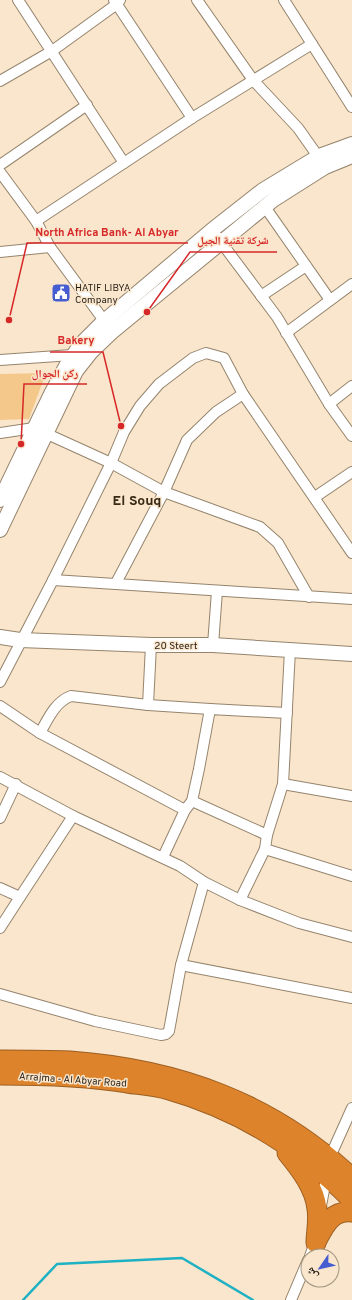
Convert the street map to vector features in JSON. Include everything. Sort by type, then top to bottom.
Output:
[{"type":"highway","name":"Arrajma - Al Abyar Road","points":[[0,1060],[70,1061],[115,1066],[186,1081],[220,1093],[256,1109],[275,1120],[328,1166],[352,1200]]},
{"type":"highway","name":"Arrajma - Al Abyar Road","points":[[0,1074],[104,1079],[168,1090],[221,1109],[352,1178]]},
{"type":"highway","points":[[275,1138],[303,1175],[313,1193],[318,1210],[312,1248]]},
{"type":"highway","points":[[314,1248],[327,1221],[340,1212],[352,1212]]},
{"type":"street","points":[[18,0],[124,163]]},
{"type":"street","points":[[196,0],[253,80],[298,128],[322,162]]},
{"type":"street","points":[[284,0],[352,107]]},
{"type":"street","points":[[0,81],[52,51],[117,1],[192,118]]},
{"type":"street","points":[[36,221],[192,118],[312,44]]},
{"type":"street","points":[[0,165],[87,105]]},
{"type":"street","points":[[0,500],[76,371],[91,352],[108,326],[212,230],[263,190],[322,162],[352,144]]},
{"type":"street","points":[[0,530],[72,355],[108,326],[223,242],[322,162],[352,156]]},
{"type":"street","points":[[0,172],[36,221],[50,247],[108,326]]},
{"type":"street","points":[[265,207],[330,300]]},
{"type":"street","points":[[212,230],[223,242],[286,332],[328,404],[352,436]]},
{"type":"street","points":[[0,252],[50,247]]},
{"type":"street","points":[[261,296],[306,266]]},
{"type":"street","points":[[286,332],[352,284]]},
{"type":"street","points":[[0,682],[20,640],[53,580],[111,463],[124,432],[140,406],[159,384],[193,358],[206,353],[224,358],[243,394],[352,553]]},
{"type":"street","points":[[0,360],[72,355]]},
{"type":"street","points":[[328,404],[352,386]]},
{"type":"street","points":[[116,583],[164,492],[187,440],[216,412],[243,394]]},
{"type":"street","points":[[0,433],[40,431],[111,463],[164,492],[260,527],[270,534],[278,543],[309,597]]},
{"type":"street","points":[[315,497],[352,472]]},
{"type":"street","points":[[53,580],[352,599]]},
{"type":"street","points":[[213,645],[217,591]]},
{"type":"street","name":"20 Steert","points":[[0,637],[20,640],[151,645],[213,645],[352,654]]},
{"type":"street","points":[[148,705],[151,645]]},
{"type":"street","points":[[240,900],[266,849],[267,835],[283,784],[290,650]]},
{"type":"street","points":[[40,733],[63,699],[71,696],[148,705],[287,713]]},
{"type":"street","points":[[0,706],[40,733],[185,810]]},
{"type":"street","points":[[163,857],[185,810],[192,801],[210,709]]},
{"type":"street","points":[[0,777],[16,784],[73,816],[163,857],[204,882],[240,900],[299,923],[352,937]]},
{"type":"street","points":[[0,818],[16,784]]},
{"type":"street","points":[[283,784],[352,796]]},
{"type":"street","points":[[192,801],[267,835]]},
{"type":"street","points":[[0,928],[73,816]]},
{"type":"street","points":[[266,849],[352,876]]},
{"type":"street","points":[[0,994],[95,1021],[162,1035],[166,1034],[169,1031],[181,965],[204,882]]},
{"type":"street","points":[[0,888],[20,897]]},
{"type":"street","points":[[181,965],[352,998]]},
{"type":"street","points":[[312,1248],[328,1166],[352,1108]]},
{"type":"street","points":[[291,1300],[300,1279]]},
{"type":"shaded area","points":[[46,373],[29,419],[0,420],[0,374]]},
{"type":"waterway","points":[[23,1300],[57,1264],[182,1258],[253,1300]]},
{"type":"place","name":"HATIF LIBYA Company","points":[[61,293]]},
{"type":"place","name":"شركة تقنية الجيل","points":[[147,312]]},
{"type":"place","name":"North Africa Bank- Al Abyar","points":[[9,320]]},
{"type":"place","name":"Bakery","points":[[121,426]]},
{"type":"place","name":"ركن الجوال","points":[[21,444]]},
{"type":"district","name":"El Souq","points":[[137,500]]}]
